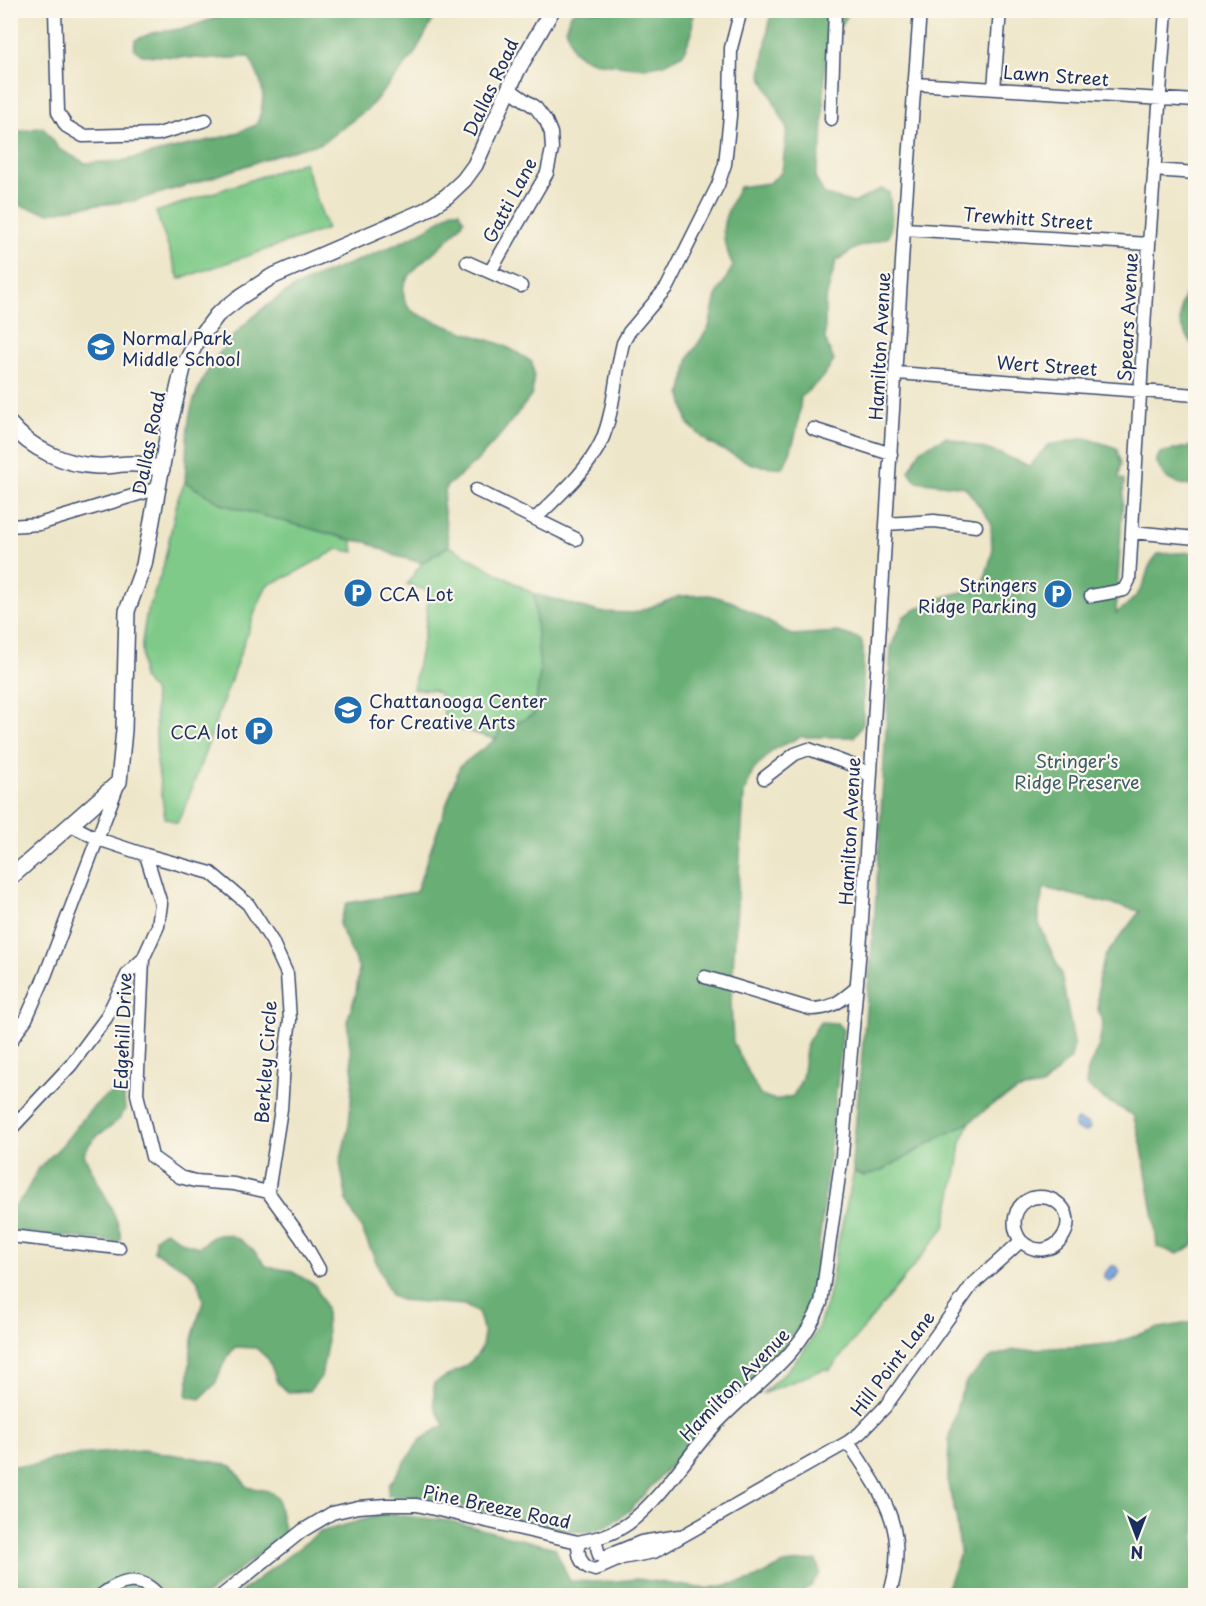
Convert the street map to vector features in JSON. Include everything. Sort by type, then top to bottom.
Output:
[{"type":"street","points":[[56,10],[58,112],[66,126],[83,136],[158,134],[206,120]]},
{"type":"street","name":"Dallas Road","points":[[10,1042],[26,1019],[45,976],[119,782],[124,730],[127,611],[144,565],[169,426],[183,368],[196,343],[218,315],[240,297],[271,277],[424,211],[447,196],[464,180],[475,165],[509,89],[552,10]]},
{"type":"street","points":[[535,519],[573,483],[602,441],[622,343],[667,287],[718,185],[725,164],[728,135],[731,48],[741,10]]},
{"type":"street","points":[[831,119],[835,10]]},
{"type":"street","name":"Hamilton Avenue","points":[[578,1542],[605,1537],[628,1523],[648,1505],[717,1423],[791,1355],[816,1316],[821,1303],[842,1155],[861,936],[904,229],[920,10]]},
{"type":"street","points":[[994,89],[1000,10]]},
{"type":"street","name":"Spears Avenue","points":[[1091,596],[1124,590],[1129,580],[1149,244],[1166,10]]},
{"type":"street","name":"Lawn Street","points":[[914,84],[1196,101]]},
{"type":"street","name":"Gatti Lane","points":[[490,272],[547,173],[552,149],[551,133],[546,121],[536,108],[509,89]]},
{"type":"street","points":[[1154,170],[1196,173]]},
{"type":"street","name":"Trewhitt Street","points":[[904,229],[1149,244]]},
{"type":"street","name":"Gatti Lane","points":[[467,262],[521,286]]},
{"type":"street","name":"Wert Street","points":[[897,373],[1196,395]]},
{"type":"street","points":[[10,424],[46,453],[71,463],[97,466],[134,464],[162,469]]},
{"type":"street","points":[[813,429],[891,454]]},
{"type":"street","points":[[10,526],[39,524],[159,488]]},
{"type":"street","points":[[476,489],[576,539]]},
{"type":"street","points":[[886,524],[934,521],[976,526]]},
{"type":"street","points":[[1132,532],[1196,538]]},
{"type":"street","points":[[764,778],[795,754],[809,748],[857,767],[870,777]]},
{"type":"street","points":[[10,878],[119,782]]},
{"type":"street","name":"Berkley Circle","points":[[71,825],[98,839],[211,873],[248,904],[272,941],[287,974],[290,1020],[281,1108],[268,1192]]},
{"type":"street","points":[[10,1130],[71,1065],[106,1018],[128,973],[143,959],[158,926],[161,904],[146,855]]},
{"type":"street","name":"Edgehill Drive","points":[[143,959],[137,1094],[152,1157],[180,1177],[195,1181],[234,1184],[268,1192]]},
{"type":"street","points":[[705,977],[812,1009],[823,1009],[835,1005],[855,989]]},
{"type":"street","points":[[268,1192],[302,1239],[319,1269]]},
{"type":"street","points":[[1039,1197],[1049,1198],[1058,1203],[1064,1211],[1067,1222],[1065,1232],[1059,1242],[1040,1250],[1021,1241],[1014,1225],[1021,1205],[1030,1199],[1039,1197]]},
{"type":"street","points":[[10,1236],[119,1248]]},
{"type":"street","name":"Hill Point Lane","points":[[595,1539],[597,1551],[604,1557],[661,1543],[679,1536],[848,1442],[867,1427],[885,1407],[972,1285],[1021,1241]]},
{"type":"street","points":[[848,1442],[885,1499],[896,1535],[894,1582],[889,1596]]},
{"type":"street","name":"Pine Breeze Road","points":[[221,1596],[302,1531],[332,1514],[358,1508],[387,1504],[417,1505],[578,1542]]},
{"type":"street","name":"Hill Point Lane","points":[[578,1542],[578,1556],[590,1569],[595,1570],[624,1553]]},
{"type":"street","points":[[100,1596],[120,1583],[138,1581],[159,1596]]},
{"type":"green space","points":[[227,11],[438,11],[413,56],[369,108],[322,143],[283,153],[134,201],[78,207],[50,213],[21,206],[11,198],[11,133],[43,127],[59,149],[85,163],[122,161],[231,135],[256,125],[263,99],[261,83],[249,57],[213,59],[142,55],[134,49],[135,40],[152,33],[187,28],[223,15]]},
{"type":"green space","points":[[574,11],[693,11],[692,33],[683,54],[664,64],[645,68],[599,63],[582,57],[573,50],[566,28],[569,17]]},
{"type":"green space","points":[[771,11],[850,11],[826,51],[822,141],[815,178],[825,195],[854,203],[881,189],[889,192],[892,217],[889,237],[856,248],[836,261],[825,303],[825,339],[834,361],[821,379],[801,397],[796,433],[783,468],[754,465],[709,443],[688,424],[681,395],[689,357],[709,327],[716,296],[733,266],[723,234],[729,209],[739,187],[769,183],[782,172],[787,129],[761,75]]},
{"type":"green space","points":[[304,162],[327,229],[179,279],[156,212]]},
{"type":"green space","points":[[452,211],[459,211],[464,220],[407,279],[403,290],[406,302],[410,309],[426,318],[512,350],[532,362],[534,376],[532,395],[502,433],[476,462],[446,487],[443,504],[449,546],[422,563],[396,556],[367,542],[352,540],[224,505],[185,482],[191,409],[210,366],[233,336],[261,310],[300,285],[408,239]]},
{"type":"green space","points":[[1195,269],[1195,350],[1180,323],[1181,305]]},
{"type":"green space","name":"Stringer's Ridge Preserve","points":[[946,437],[1001,454],[1030,466],[1048,445],[1086,438],[1117,448],[1121,464],[1119,478],[1124,480],[1116,613],[1138,593],[1158,554],[1195,552],[1195,1244],[1178,1254],[1157,1247],[1141,1143],[1133,1115],[1104,1099],[1086,1085],[1088,1070],[1099,1045],[1103,1023],[1098,1009],[1098,981],[1105,956],[1140,911],[1044,888],[1039,909],[1039,924],[1061,973],[1074,1043],[1071,1058],[1042,1086],[1019,1090],[993,1104],[970,1122],[883,1170],[864,1176],[854,1172],[852,1163],[875,911],[891,647],[904,616],[933,600],[969,590],[984,581],[992,554],[991,522],[965,487],[916,481],[909,471],[921,449]]},
{"type":"green space","points":[[1195,445],[1195,487],[1176,483],[1167,478],[1156,461],[1160,453]]},
{"type":"green space","points":[[185,482],[224,505],[352,540],[354,552],[338,549],[289,576],[267,585],[255,612],[185,808],[177,823],[165,818],[157,763],[155,703],[153,690],[142,678],[142,642],[146,616],[163,568],[178,498]]},
{"type":"green space","points":[[449,546],[534,594],[540,673],[534,714],[516,724],[504,723],[496,739],[441,724],[445,719],[440,694],[433,690],[413,689],[425,629],[429,591],[407,584],[422,563]]},
{"type":"green space","points":[[534,594],[600,612],[634,613],[680,596],[710,595],[733,602],[792,635],[838,632],[861,639],[863,649],[863,724],[854,737],[800,737],[773,750],[753,771],[744,794],[731,1001],[733,1042],[760,1095],[776,1100],[793,1096],[802,1078],[807,1043],[820,1022],[837,1023],[843,1030],[812,1296],[802,1323],[776,1359],[722,1408],[629,1511],[608,1526],[589,1532],[563,1531],[419,1496],[388,1496],[389,1485],[420,1440],[444,1425],[434,1405],[434,1383],[457,1371],[475,1357],[483,1339],[483,1327],[478,1313],[464,1305],[400,1300],[391,1295],[347,1202],[340,1162],[349,1125],[353,1075],[347,1021],[356,993],[359,969],[339,924],[347,903],[416,892],[460,766],[496,739],[504,722],[516,724],[534,714],[540,673]]},
{"type":"green space","points":[[116,1091],[124,1097],[125,1110],[117,1121],[95,1138],[84,1154],[117,1221],[121,1240],[117,1242],[11,1231],[11,1209],[23,1197],[37,1171],[93,1107]]},
{"type":"green space","points":[[970,1122],[961,1142],[945,1227],[830,1370],[824,1369],[762,1394],[797,1359],[818,1326],[828,1297],[854,1172],[864,1176],[909,1156]]},
{"type":"green space","points":[[165,1231],[185,1243],[199,1247],[215,1236],[230,1235],[251,1248],[266,1266],[291,1271],[315,1285],[326,1308],[327,1345],[321,1377],[309,1391],[288,1392],[277,1382],[269,1360],[256,1348],[235,1347],[225,1360],[215,1384],[200,1399],[187,1396],[192,1339],[203,1301],[198,1281],[189,1271],[154,1251],[155,1238]]},
{"type":"green space","points":[[1195,1322],[1195,1595],[944,1595],[960,1553],[956,1516],[948,1485],[949,1437],[959,1399],[967,1380],[991,1357],[1014,1350],[1116,1343],[1154,1329]]},
{"type":"green space","points":[[142,1450],[232,1466],[247,1487],[268,1491],[277,1497],[285,1534],[206,1595],[11,1595],[10,1466],[34,1465],[49,1460],[87,1454]]},
{"type":"green space","points":[[384,1514],[450,1521],[555,1548],[570,1581],[605,1582],[638,1579],[706,1589],[752,1580],[784,1564],[816,1560],[820,1573],[811,1586],[796,1596],[237,1595],[320,1532]]},
{"type":"water","points":[[1077,1120],[1088,1124],[1090,1128],[1088,1131],[1076,1129],[1074,1124]]},
{"type":"water","points":[[1112,1266],[1120,1271],[1118,1276],[1114,1276],[1115,1279],[1109,1282],[1104,1278],[1104,1274]]},
{"type":"place","name":"Normal Park Middle School","points":[[101,347]]},
{"type":"place","name":"CCA Lot","points":[[358,593]]},
{"type":"place","name":"Stringers Ridge Parking","points":[[1058,594]]},
{"type":"place","name":"Chattanooga Center for Creative Arts","points":[[348,710]]},
{"type":"place","name":"CCA lot","points":[[259,731]]}]
